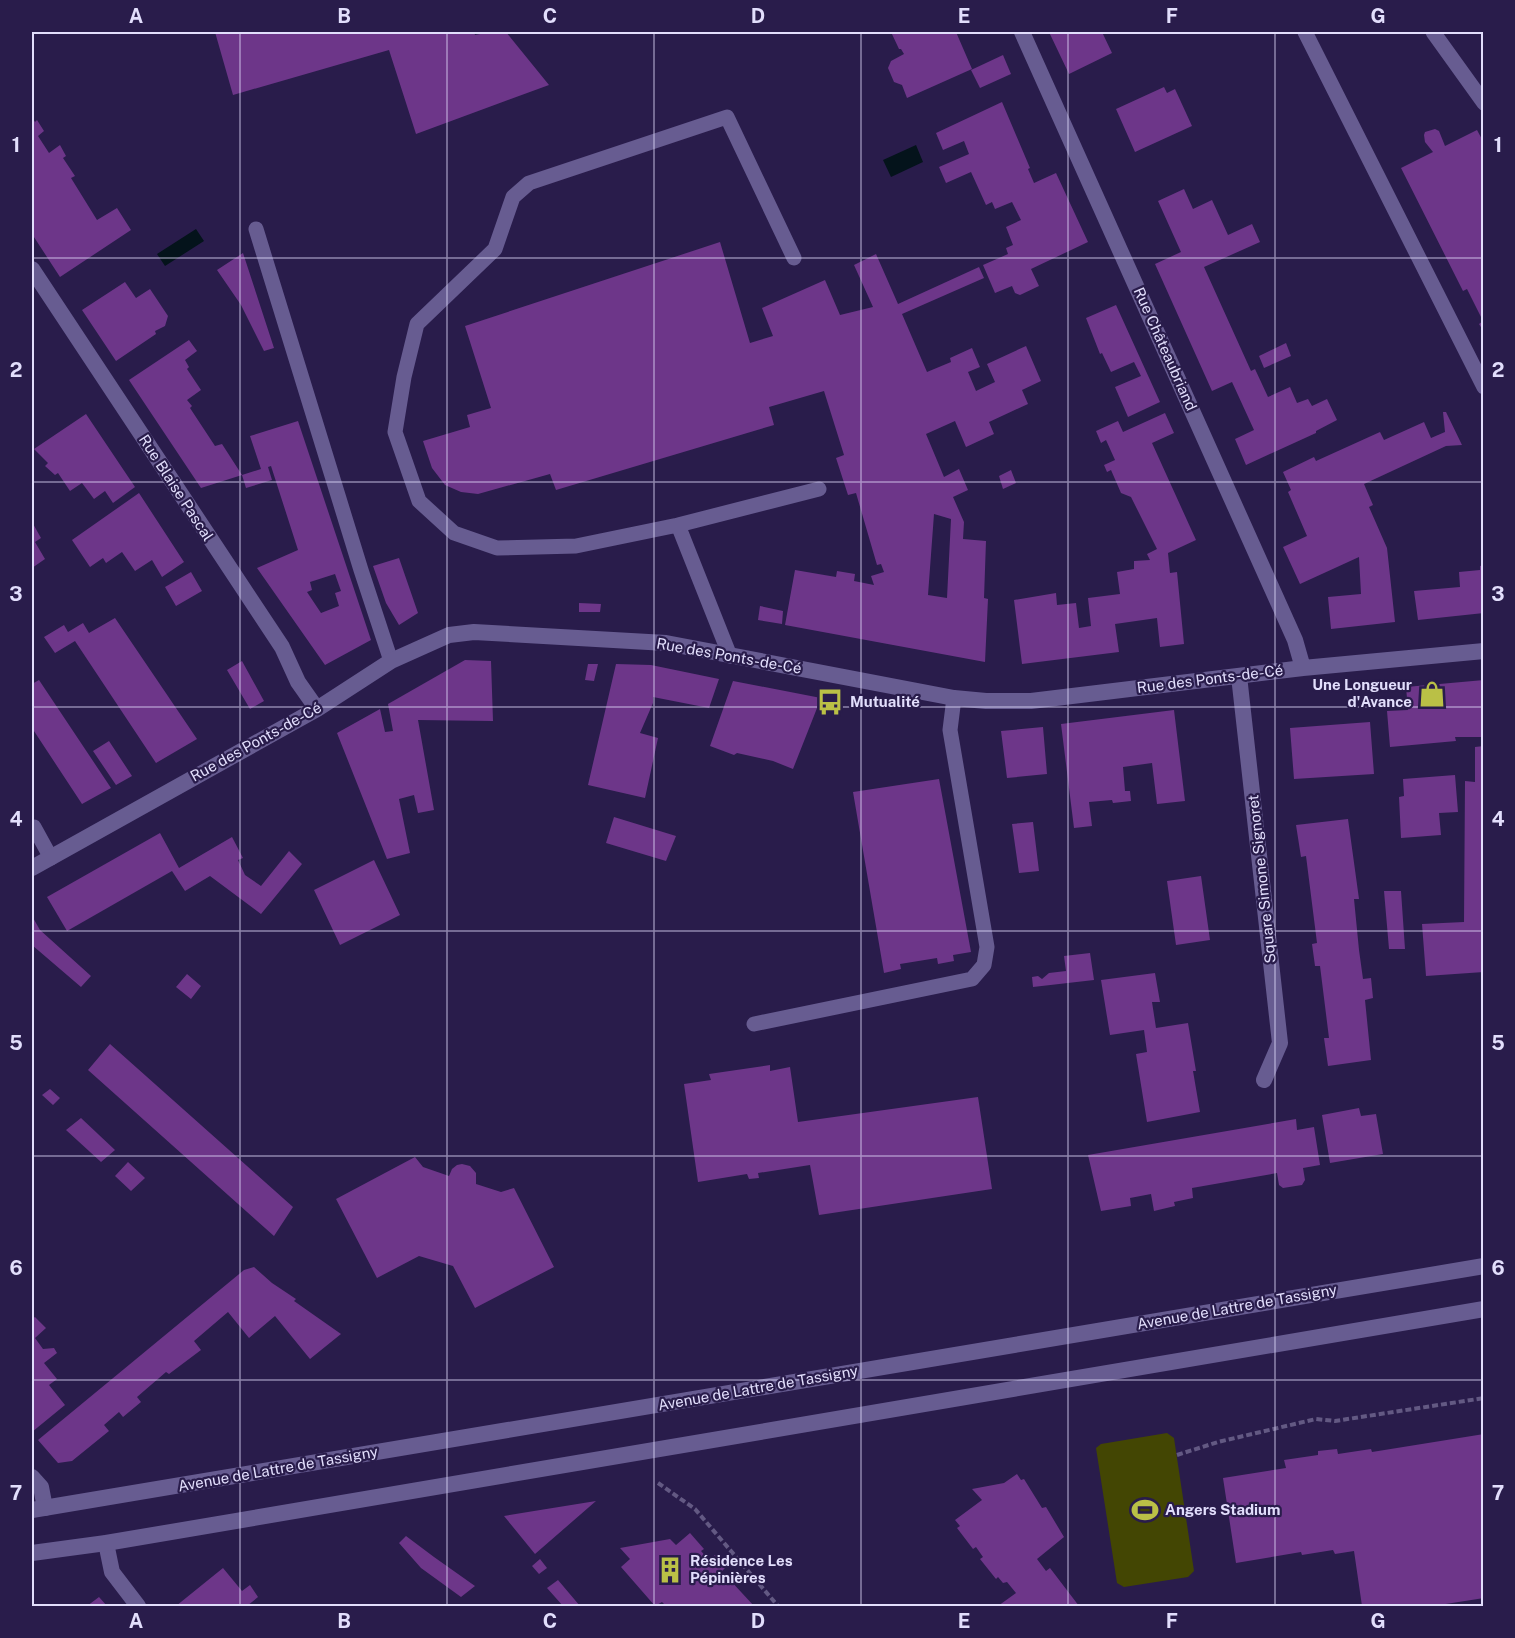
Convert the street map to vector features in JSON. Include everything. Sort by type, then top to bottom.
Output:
[{"type":"street","name":"Rue Châteaubriand","points":[[1022,32],[1295,640],[1302,668]]},
{"type":"street","name":"Rue Blaise Pascal","points":[[32,269],[282,647],[298,682],[317,709]]},
{"type":"street","name":"Rue des Ponts-de-Cé","points":[[32,868],[317,709],[391,661],[448,634],[474,632],[666,643],[954,698],[986,701],[1031,701],[1302,668],[1484,651]]},
{"type":"street","name":"Square Simone Signoret","points":[[1239,676],[1280,1043],[1264,1080]]},
{"type":"street","name":"Avenue de Lattre de Tassigny","points":[[38,1509],[1484,1266]]},
{"type":"street","points":[[32,1553],[106,1543],[1484,1309]]},
{"type":"street","points":[[32,1477],[41,1487],[38,1509]]},
{"type":"street","points":[[106,1543],[112,1572],[138,1606]]},
{"type":"lane","points":[[1305,32],[1484,387]]},
{"type":"lane","points":[[1433,32],[1484,102]]},
{"type":"lane","points":[[794,258],[727,117],[529,183],[513,197],[495,249],[417,324],[404,376],[395,432],[419,501],[454,533],[497,548],[576,546],[678,525],[819,489]]},
{"type":"lane","points":[[256,230],[391,661]]},
{"type":"lane","points":[[678,525],[730,656]]},
{"type":"lane","points":[[754,1024],[972,979],[984,965],[987,947],[950,730],[954,698]]},
{"type":"lane","points":[[34,827],[51,858]]},
{"type":"path","points":[[1176,1455],[1218,1442],[1316,1419],[1335,1421],[1484,1398]]},
{"type":"path","points":[[658,1483],[695,1509],[778,1606]]},
{"type":"shaded area","points":[[916,145],[923,162],[891,177],[883,160]]},
{"type":"shaded area","points":[[196,229],[204,241],[165,266],[157,254]]},
{"type":"shaded area","name":"Angers Stadium","points":[[1167,1433],[1174,1438],[1194,1571],[1188,1577],[1124,1587],[1117,1583],[1096,1448],[1101,1444]]},
{"type":"building","points":[[215,32],[474,32],[475,35],[506,32],[549,85],[416,134],[389,50],[233,95]]},
{"type":"building","points":[[891,32],[956,32],[972,69],[907,98],[902,85],[894,82],[888,68],[891,61],[904,54]]},
{"type":"building","points":[[1049,32],[1102,32],[1112,53],[1069,74]]},
{"type":"building","points":[[1003,55],[1011,74],[980,88],[971,70]]},
{"type":"building","points":[[1164,87],[1167,93],[1175,89],[1192,126],[1135,152],[1116,109]]},
{"type":"building","points":[[1002,102],[1034,183],[1056,173],[1088,242],[1031,269],[1039,286],[1020,295],[1015,293],[1012,286],[995,293],[983,265],[1008,254],[1006,248],[1013,245],[1006,227],[1021,220],[1012,202],[995,209],[992,202],[986,205],[971,172],[946,183],[939,167],[969,154],[964,141],[943,150],[936,133]]},
{"type":"building","points":[[32,117],[35,122],[37,120],[44,131],[38,136],[49,153],[60,145],[66,156],[63,158],[75,176],[71,178],[97,220],[117,208],[131,230],[60,277],[32,234]]},
{"type":"building","points":[[1435,129],[1439,131],[1445,146],[1477,130],[1484,143],[1484,332],[1479,324],[1483,321],[1467,289],[1463,291],[1401,168],[1433,152],[1425,142],[1424,135],[1425,132]]},
{"type":"building","points":[[1184,189],[1193,209],[1212,200],[1228,235],[1252,224],[1260,242],[1204,267],[1251,371],[1255,369],[1268,397],[1290,387],[1297,403],[1308,399],[1312,406],[1327,399],[1337,420],[1316,433],[1246,465],[1235,439],[1254,430],[1232,382],[1212,391],[1155,264],[1181,252],[1158,201]]},
{"type":"building","points":[[720,242],[750,343],[773,336],[762,308],[825,280],[840,315],[873,307],[854,265],[876,254],[898,304],[979,267],[984,278],[902,314],[927,372],[951,362],[950,358],[972,348],[980,367],[968,372],[976,391],[995,382],[987,364],[1026,346],[1041,381],[1022,390],[1028,404],[989,422],[994,434],[966,447],[955,421],[926,434],[944,477],[959,469],[968,490],[953,497],[964,522],[963,539],[986,541],[984,598],[988,599],[985,662],[785,625],[795,570],[836,577],[837,571],[855,574],[854,581],[874,585],[871,576],[884,572],[881,564],[877,565],[856,493],[848,495],[836,458],[844,455],[824,391],[769,407],[774,425],[556,490],[550,474],[478,494],[461,492],[445,485],[432,468],[423,441],[470,427],[467,415],[491,408],[465,326]],"holes":[[[934,514],[951,519],[947,598],[928,595]]]},
{"type":"building","points":[[243,253],[274,348],[264,351],[241,305],[217,270]]},
{"type":"building","points":[[125,282],[136,298],[150,289],[168,316],[165,326],[155,331],[156,334],[116,361],[82,310]]},
{"type":"building","points":[[1116,305],[1160,402],[1128,417],[1115,387],[1141,376],[1134,362],[1111,372],[1102,353],[1100,354],[1086,318]]},
{"type":"building","points":[[189,340],[197,351],[185,360],[189,367],[187,369],[201,390],[187,400],[192,406],[190,408],[215,446],[222,444],[242,475],[201,488],[129,380]]},
{"type":"building","points":[[1286,343],[1291,356],[1264,368],[1259,356]]},
{"type":"building","points":[[1443,412],[1446,412],[1462,445],[1446,446],[1364,484],[1373,505],[1369,507],[1387,548],[1395,622],[1331,629],[1328,597],[1361,594],[1359,557],[1300,584],[1283,547],[1307,536],[1288,492],[1291,490],[1283,472],[1314,457],[1316,461],[1380,432],[1384,440],[1424,422],[1431,438],[1445,432]]},
{"type":"building","points":[[1165,413],[1174,433],[1152,443],[1196,540],[1168,553],[1170,573],[1177,572],[1184,644],[1160,647],[1157,618],[1115,624],[1119,652],[1022,664],[1014,600],[1056,593],[1057,605],[1076,603],[1079,628],[1091,626],[1088,598],[1120,594],[1117,572],[1134,569],[1134,561],[1150,560],[1147,554],[1157,549],[1131,497],[1121,493],[1111,470],[1107,472],[1104,465],[1115,460],[1106,440],[1101,443],[1096,431],[1118,421],[1123,432]]},
{"type":"building","points":[[86,414],[135,487],[113,503],[105,491],[94,499],[82,483],[70,491],[58,473],[55,475],[45,466],[48,463],[34,449]]},
{"type":"building","points":[[298,421],[371,640],[325,665],[257,568],[298,550],[271,466],[268,467],[272,480],[246,488],[242,475],[261,469],[250,436]],"holes":[[[335,574],[341,591],[335,593],[339,606],[321,613],[307,592],[312,590],[310,582]]]},
{"type":"building","points":[[1011,470],[1016,483],[1003,489],[999,476]]},
{"type":"building","points":[[139,493],[184,562],[162,577],[152,560],[135,571],[122,552],[106,563],[103,558],[90,567],[72,540]]},
{"type":"building","points":[[32,522],[41,538],[35,542],[45,559],[32,568]]},
{"type":"building","points":[[399,558],[418,613],[399,625],[386,603],[373,566]]},
{"type":"building","points":[[1484,565],[1484,613],[1418,620],[1414,591],[1460,587],[1459,572],[1480,570],[1480,566]]},
{"type":"building","points":[[191,572],[202,591],[176,606],[165,587]]},
{"type":"building","points":[[579,603],[601,604],[600,612],[579,612]]},
{"type":"building","points":[[760,606],[783,611],[782,624],[758,620]]},
{"type":"building","points":[[115,618],[197,739],[156,763],[75,641],[55,653],[44,637],[64,625],[68,632],[83,623],[89,633]]},
{"type":"building","points":[[465,660],[491,661],[493,721],[418,720],[434,810],[418,813],[414,795],[399,799],[410,853],[387,859],[337,733],[380,709],[385,732],[393,731],[388,704]]},
{"type":"building","points":[[242,661],[264,701],[250,709],[227,670]]},
{"type":"building","points":[[588,664],[598,664],[594,681],[585,680]]},
{"type":"building","points":[[616,664],[651,665],[719,679],[709,708],[653,697],[653,703],[640,733],[658,738],[645,798],[588,785]]},
{"type":"building","points":[[39,680],[111,788],[82,804],[32,728],[32,684]]},
{"type":"building","points":[[1484,680],[1484,737],[1455,737],[1456,741],[1390,747],[1387,711],[1408,710],[1406,687]]},
{"type":"building","points":[[733,681],[821,698],[793,769],[773,761],[737,753],[734,755],[710,746]]},
{"type":"building","points":[[1174,710],[1185,801],[1157,804],[1152,763],[1123,767],[1125,791],[1130,791],[1131,801],[1089,802],[1092,826],[1074,828],[1061,724]]},
{"type":"building","points":[[1370,722],[1374,774],[1294,779],[1290,728]]},
{"type":"building","points":[[1043,727],[1047,774],[1007,778],[1001,731]]},
{"type":"building","points":[[109,741],[132,776],[116,785],[93,751]]},
{"type":"building","points":[[1484,746],[1484,972],[1426,976],[1422,924],[1464,922],[1465,781],[1475,782],[1475,747]]},
{"type":"building","points":[[1455,775],[1458,812],[1439,813],[1441,835],[1401,838],[1399,797],[1404,796],[1403,779]]},
{"type":"building","points":[[939,779],[971,952],[953,955],[954,961],[938,964],[937,958],[900,964],[901,969],[884,973],[853,792]]},
{"type":"building","points":[[614,817],[676,836],[666,861],[606,843]]},
{"type":"building","points":[[1348,819],[1359,899],[1354,899],[1363,979],[1371,978],[1373,998],[1365,1000],[1371,1060],[1328,1066],[1324,1038],[1329,1038],[1320,966],[1315,966],[1312,944],[1317,943],[1306,856],[1301,857],[1296,825]]},
{"type":"building","points":[[1033,822],[1039,871],[1019,873],[1012,824]]},
{"type":"building","points":[[160,833],[179,868],[232,837],[243,858],[238,860],[245,875],[261,886],[289,851],[302,864],[261,914],[210,876],[185,891],[172,871],[67,931],[47,897]]},
{"type":"building","points":[[374,860],[400,915],[340,945],[314,890]]},
{"type":"building","points":[[1201,876],[1210,940],[1176,945],[1167,881]]},
{"type":"building","points":[[1384,891],[1401,891],[1405,949],[1389,949]]},
{"type":"building","points":[[32,916],[40,930],[91,976],[81,987],[32,945]]},
{"type":"building","points":[[1090,953],[1094,980],[1033,987],[1032,977],[1038,976],[1042,979],[1049,973],[1066,971],[1064,956]]},
{"type":"building","points":[[1155,973],[1160,1002],[1152,1002],[1156,1028],[1188,1023],[1200,1112],[1147,1122],[1136,1054],[1147,1052],[1144,1030],[1110,1035],[1101,980]]},
{"type":"building","points":[[187,974],[201,986],[191,999],[176,987]]},
{"type":"building","points":[[110,1044],[293,1207],[274,1236],[88,1070]]},
{"type":"building","points":[[770,1065],[770,1071],[790,1067],[798,1122],[978,1097],[992,1189],[819,1215],[810,1165],[758,1173],[759,1178],[749,1179],[747,1174],[698,1182],[684,1084],[711,1080],[709,1074]]},
{"type":"building","points":[[50,1089],[60,1098],[53,1105],[42,1095]]},
{"type":"building","points":[[1359,1108],[1361,1116],[1376,1114],[1383,1154],[1330,1163],[1322,1115]]},
{"type":"building","points":[[81,1118],[115,1150],[101,1162],[66,1130]]},
{"type":"building","points":[[1296,1119],[1297,1130],[1314,1127],[1320,1165],[1303,1168],[1305,1180],[1302,1185],[1283,1188],[1279,1185],[1277,1173],[1192,1188],[1193,1198],[1174,1202],[1175,1206],[1154,1211],[1151,1194],[1130,1198],[1131,1206],[1101,1211],[1088,1155]]},
{"type":"building","points":[[415,1157],[423,1167],[449,1176],[452,1169],[462,1164],[470,1166],[476,1173],[476,1184],[501,1192],[514,1188],[554,1267],[475,1308],[453,1266],[419,1256],[377,1278],[336,1199]]},
{"type":"building","points":[[128,1162],[145,1178],[131,1191],[115,1176]]},
{"type":"building","points":[[254,1267],[272,1283],[296,1299],[294,1301],[341,1334],[310,1359],[275,1316],[249,1338],[228,1312],[194,1341],[201,1350],[169,1374],[166,1372],[137,1397],[141,1402],[123,1417],[119,1412],[104,1425],[109,1431],[72,1461],[58,1463],[38,1440],[244,1270]]},
{"type":"building","points":[[35,1317],[46,1328],[35,1338],[43,1349],[54,1348],[57,1353],[44,1363],[57,1379],[49,1385],[65,1405],[32,1432],[32,1319]]},
{"type":"building","points":[[1484,1434],[1484,1598],[1433,1606],[1362,1606],[1354,1551],[1335,1554],[1333,1550],[1302,1555],[1301,1552],[1236,1563],[1223,1478],[1286,1468],[1284,1460],[1318,1455],[1318,1451],[1337,1449],[1338,1454],[1371,1449],[1372,1452]]},
{"type":"building","points":[[1017,1474],[1021,1480],[1024,1479],[1042,1508],[1046,1507],[1064,1537],[1037,1559],[1046,1571],[1050,1568],[1079,1606],[998,1606],[1016,1593],[1007,1582],[1003,1583],[998,1577],[996,1579],[980,1559],[983,1557],[976,1547],[973,1549],[957,1528],[960,1526],[955,1520],[982,1500],[972,1489],[1004,1483]]},
{"type":"building","points":[[596,1501],[535,1554],[504,1516],[534,1511]]},
{"type":"building","name":"Résidence Les Pépinières","points":[[690,1533],[704,1549],[701,1551],[709,1560],[715,1555],[726,1567],[720,1573],[727,1581],[729,1579],[754,1606],[666,1606],[662,1602],[655,1606],[621,1567],[630,1559],[620,1548],[670,1539],[676,1545]]},
{"type":"building","points":[[406,1536],[475,1586],[461,1597],[421,1568],[399,1543]]},
{"type":"building","points":[[540,1559],[547,1568],[539,1574],[532,1566]]},
{"type":"building","points":[[223,1568],[242,1591],[250,1585],[258,1597],[247,1606],[176,1606]]},
{"type":"building","points":[[558,1580],[580,1606],[563,1606],[547,1588]]},
{"type":"building","points":[[99,1597],[107,1606],[87,1606]]},
{"type":"place","name":"Une Longueur d'Avance","points":[[1432,694]]},
{"type":"place","name":"Mutualité","points":[[830,702]]},
{"type":"place","name":"Angers Stadium","points":[[1145,1510]]},
{"type":"place","name":"Résidence Les Pépinières","points":[[670,1570]]}]
